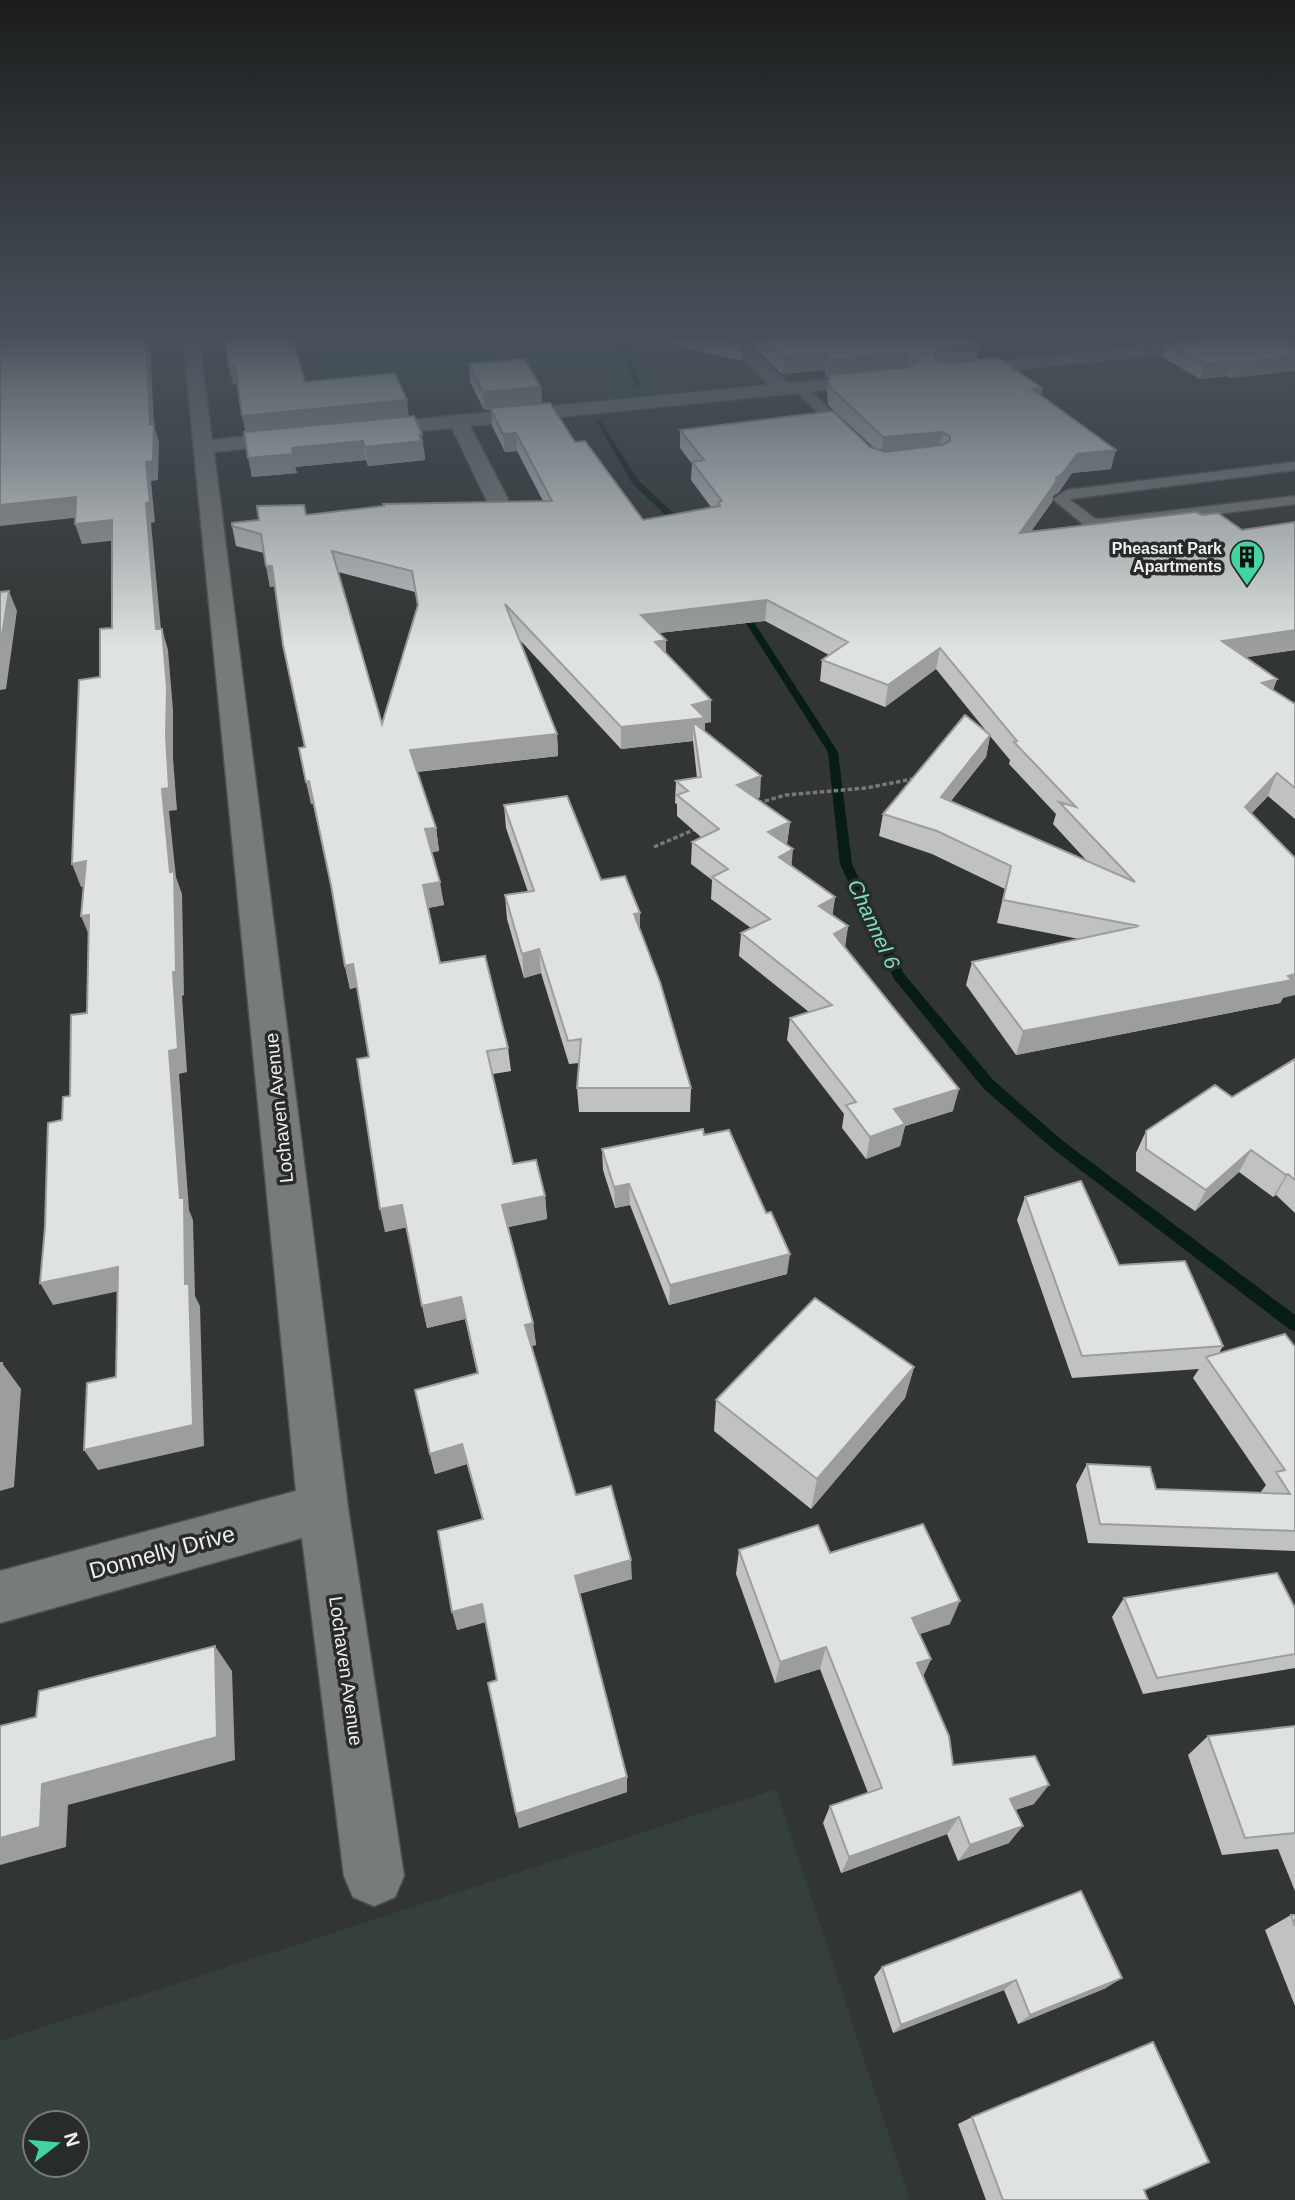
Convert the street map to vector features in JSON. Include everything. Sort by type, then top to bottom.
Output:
[{"type":"street","name":"Lochaven Avenue","points":[[204,442],[323,1508],[374,1876]]},
{"type":"street","points":[[205,447],[256,442]]},
{"type":"street","points":[[468,442],[497,499]]},
{"type":"street","name":"Donnelly Drive","points":[[0,1597],[323,1508]]},
{"type":"lane","points":[[854,442],[859,446]]},
{"type":"lane","points":[[1295,466],[1067,494],[1060,499],[1088,522],[1101,524],[1295,500]]},
{"type":"lane","points":[[1278,468],[1295,480]]},
{"type":"path","points":[[752,805],[786,795],[866,788],[929,775]]},
{"type":"path","points":[[654,847],[703,826]]},
{"type":"shaded area","points":[[776,1789],[910,2200],[0,2200],[0,2041]]},
{"type":"building","points":[[0,442],[154,442],[153,461],[146,462],[150,502],[146,503],[156,629],[162,629],[167,688],[169,788],[162,789],[170,872],[174,871],[176,972],[173,972],[178,1049],[169,1051],[180,1198],[184,1198],[185,1284],[189,1284],[193,1425],[84,1450],[87,1383],[116,1377],[118,1267],[40,1283],[45,1227],[48,1123],[62,1120],[63,1097],[70,1096],[71,1015],[87,1013],[89,915],[81,916],[86,861],[72,864],[79,680],[100,677],[100,629],[112,628],[112,520],[75,524],[76,497],[0,505]]},
{"type":"building","points":[[245,442],[356,442],[292,448],[293,454],[248,458]]},
{"type":"building","points":[[363,442],[416,442],[365,447]]},
{"type":"building","points":[[521,442],[585,442],[643,520],[720,506],[718,502],[722,501],[692,462],[704,460],[689,442],[865,442],[870,447],[885,452],[942,445],[949,442],[1105,442],[1116,450],[1077,454],[1056,478],[1056,482],[1020,533],[1196,512],[1202,515],[1218,513],[1242,530],[1295,522],[1295,630],[1222,641],[1277,679],[1262,683],[1295,704],[1295,788],[1277,773],[1245,807],[1295,858],[1295,974],[1288,976],[1292,980],[1023,1031],[972,962],[1139,926],[1003,900],[1011,866],[937,831],[883,814],[965,715],[990,735],[941,797],[1135,882],[1059,802],[1076,807],[1014,742],[1017,741],[940,648],[888,685],[822,660],[848,642],[767,600],[641,615],[666,640],[655,642],[711,700],[692,705],[705,718],[621,727],[505,604],[557,734],[410,750],[436,828],[425,829],[440,882],[423,885],[440,963],[485,956],[508,1048],[487,1051],[513,1164],[536,1160],[545,1196],[502,1205],[533,1323],[525,1325],[576,1495],[611,1486],[631,1560],[575,1576],[627,1777],[516,1814],[488,1683],[497,1680],[482,1604],[452,1612],[438,1531],[483,1519],[462,1444],[430,1454],[415,1390],[478,1373],[461,1297],[422,1306],[402,1205],[380,1209],[357,1059],[369,1057],[353,964],[345,966],[331,885],[309,781],[306,782],[299,748],[305,747],[283,645],[272,566],[266,566],[261,534],[232,526],[232,523],[259,520],[257,506],[304,505],[306,515],[384,506],[383,504],[552,501]],"holes":[[[332,551],[412,571],[418,605],[382,724]]]},
{"type":"building","points":[[9,591],[0,647],[0,592]]},
{"type":"building","points":[[693,722],[761,776],[737,785],[790,822],[768,832],[793,849],[779,857],[835,897],[819,906],[848,926],[834,934],[959,1089],[894,1109],[905,1124],[870,1137],[846,1105],[856,1102],[790,1018],[832,1005],[741,933],[770,919],[712,877],[728,869],[692,842],[719,829],[677,795],[688,791],[676,781],[701,777]]},
{"type":"building","points":[[567,796],[601,880],[625,876],[640,913],[634,914],[660,982],[691,1088],[577,1088],[581,1039],[568,1041],[539,949],[522,954],[505,895],[534,891],[504,805]]},
{"type":"building","points":[[1295,1059],[1295,1180],[1251,1150],[1206,1190],[1146,1149],[1146,1131],[1215,1085],[1232,1097]]},
{"type":"building","points":[[703,1129],[704,1135],[729,1130],[766,1213],[771,1212],[790,1254],[670,1285],[629,1184],[614,1187],[602,1149]]},
{"type":"building","points":[[1081,1181],[1119,1265],[1185,1261],[1223,1346],[1082,1356],[1025,1197]]},
{"type":"building","points":[[815,1298],[914,1367],[817,1479],[716,1400]]},
{"type":"building","points":[[1285,1334],[1295,1347],[1295,1531],[1100,1524],[1087,1464],[1150,1467],[1156,1489],[1290,1494],[1276,1472],[1285,1470],[1206,1357]]},
{"type":"building","points":[[923,1524],[960,1601],[912,1618],[931,1659],[917,1663],[949,1736],[953,1765],[1035,1756],[1049,1785],[1010,1799],[1023,1826],[970,1845],[959,1817],[849,1857],[830,1806],[882,1788],[826,1647],[780,1662],[739,1550],[818,1525],[830,1553]]},
{"type":"building","points":[[1277,1573],[1295,1608],[1295,1654],[1157,1678],[1124,1598]]},
{"type":"building","points":[[215,1646],[217,1737],[42,1784],[40,1827],[0,1838],[0,1726],[36,1717],[39,1691]]},
{"type":"building","points":[[1295,1726],[1295,1833],[1245,1838],[1208,1736]]},
{"type":"building","points":[[1081,1891],[1122,1978],[1030,2015],[1016,1980],[901,2025],[882,1967]]},
{"type":"building","points":[[1153,2042],[1209,2162],[1144,2190],[1148,2200],[1003,2200],[972,2117]]},
{"type":"waterway","name":"Channel 6","points":[[611,442],[635,481],[683,527]]},
{"type":"waterway","name":"Channel 6","points":[[741,609],[833,752],[846,864],[898,976],[989,1085],[1058,1145],[1295,1324]]},
{"type":"place","name":"Pheasant Park Apartments","points":[[1247,587]]}]
